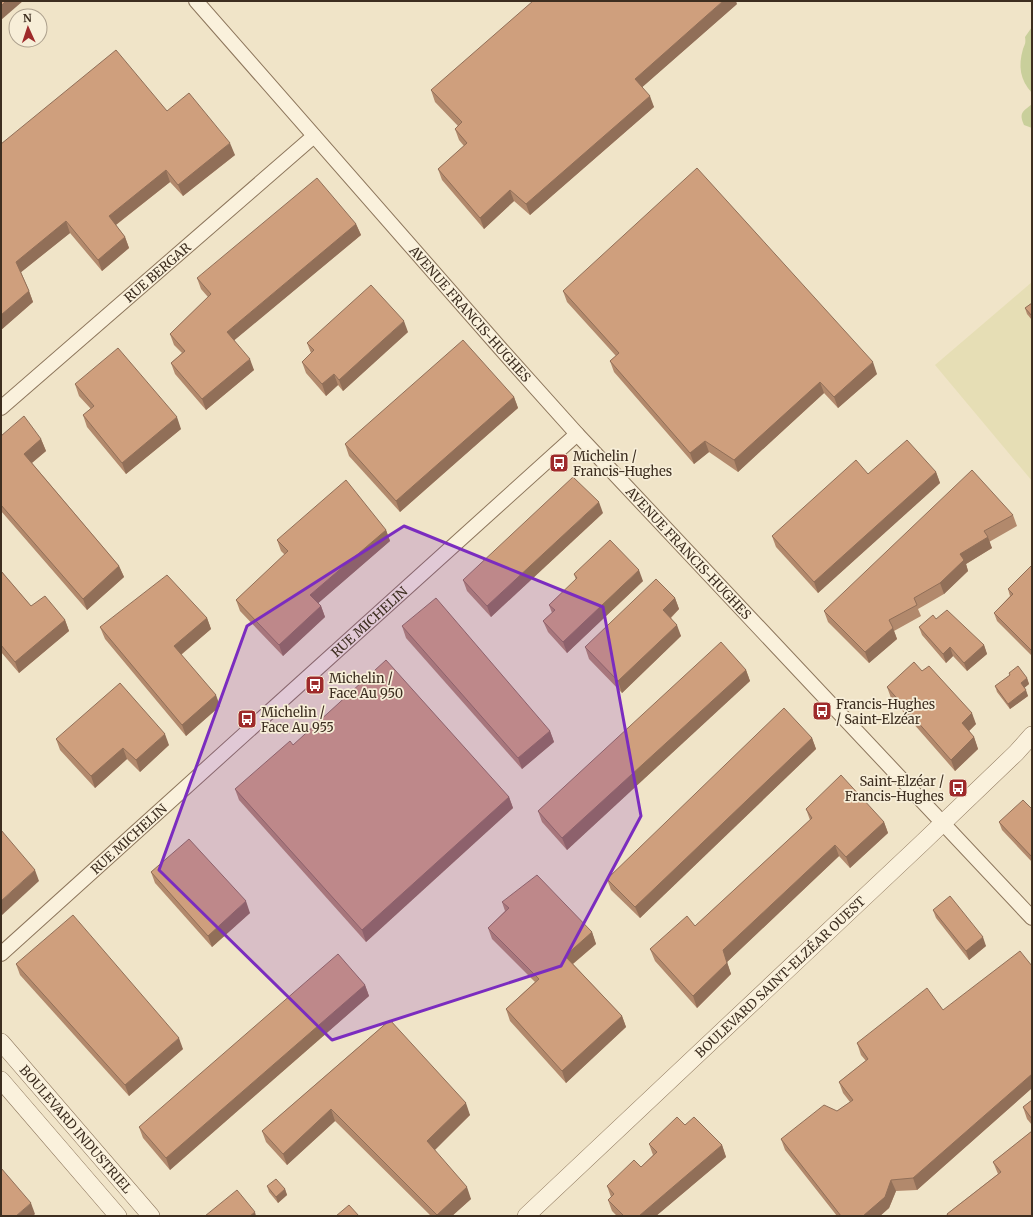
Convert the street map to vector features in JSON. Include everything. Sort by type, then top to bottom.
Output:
[{"type":"street","name":"AVENUE FRANCIS-HUGHES","points":[[196,1],[495,343],[578,434],[1032,918]]},
{"type":"street","name":"RUE BERGAR","points":[[1,408],[314,136]]},
{"type":"street","name":"RUE MICHELIN","points":[[1,954],[578,434]]},
{"type":"street","name":"BOULEVARD SAINT-ELZÉAR OUEST","points":[[526,1216],[1016,753],[1032,735]]},
{"type":"street","name":"BOULEVARD INDUSTRIEL","points":[[1,1042],[151,1216]]},
{"type":"street","name":"BOULEVARD INDUSTRIEL","points":[[1,1080],[118,1216]]},
{"type":"highlighted area","points":[[404,526],[603,607],[641,816],[561,966],[332,1040],[159,870],[247,626]]},
{"type":"shaded area","points":[[1032,282],[1032,481],[935,365]]},
{"type":"green space","points":[[1032,27],[1032,93],[1025,83],[1020,67],[1025,37]]},
{"type":"green space","points":[[1032,104],[1032,128],[1024,125],[1022,113]]},
{"type":"building","points":[[1,1],[6,1],[1,6]]},
{"type":"building","points":[[533,1],[723,1],[635,79],[650,96],[526,204],[510,190],[480,218],[438,169],[467,143],[455,129],[462,122],[431,90]]},
{"type":"building","points":[[116,50],[167,111],[189,93],[230,143],[178,185],[166,170],[109,216],[125,237],[98,260],[66,221],[16,262],[29,291],[1,315],[1,144]]},
{"type":"building","points":[[697,168],[873,362],[834,397],[820,382],[734,460],[705,441],[690,453],[610,361],[619,353],[563,291]]},
{"type":"building","points":[[317,178],[356,224],[227,332],[250,359],[202,399],[171,363],[185,351],[170,334],[211,294],[197,278]]},
{"type":"building","points":[[371,285],[404,321],[339,380],[334,374],[322,384],[302,362],[314,350],[307,343]]},
{"type":"building","points":[[1032,303],[1032,316],[1025,308]]},
{"type":"building","points":[[463,340],[514,397],[396,501],[345,444]]},
{"type":"building","points":[[118,348],[177,417],[122,463],[83,415],[94,406],[75,384]]},
{"type":"building","points":[[24,416],[41,439],[24,454],[119,566],[83,599],[1,505],[1,436]]},
{"type":"building","points":[[907,440],[936,472],[814,582],[772,536],[856,460],[868,474]]},
{"type":"building","points":[[972,470],[1013,515],[984,531],[988,537],[960,554],[964,560],[940,583],[914,598],[917,605],[889,620],[893,628],[865,652],[824,611]]},
{"type":"building","points":[[573,477],[599,502],[487,606],[463,580]]},
{"type":"building","points":[[346,480],[386,530],[310,595],[321,606],[279,645],[236,600],[288,551],[277,540]]},
{"type":"building","points":[[610,540],[639,570],[563,642],[543,621],[555,610],[549,605],[577,578],[574,574]]},
{"type":"building","points":[[1032,565],[1032,651],[994,613],[1013,594],[1008,589]]},
{"type":"building","points":[[1,571],[31,606],[45,596],[65,620],[15,662],[1,645]]},
{"type":"building","points":[[167,575],[207,618],[174,646],[216,695],[182,725],[100,627]]},
{"type":"building","points":[[656,579],[675,598],[663,610],[677,625],[618,681],[585,647]]},
{"type":"building","points":[[436,598],[550,731],[518,758],[402,626]]},
{"type":"building","points":[[947,610],[984,645],[964,663],[950,647],[943,654],[919,627],[933,615],[936,619]]},
{"type":"building","points":[[721,642],[746,670],[562,838],[538,811]]},
{"type":"building","points":[[386,660],[509,797],[362,930],[235,789],[290,741],[293,745]]},
{"type":"building","points":[[914,662],[922,671],[929,666],[972,713],[962,723],[974,737],[951,760],[887,687]]},
{"type":"building","points":[[1018,666],[1027,678],[1021,683],[1026,690],[1008,704],[995,686],[1010,675],[1009,673]]},
{"type":"building","points":[[120,683],[165,734],[136,760],[123,748],[91,776],[56,739]]},
{"type":"building","points":[[784,708],[812,738],[635,907],[607,879]]},
{"type":"building","points":[[841,775],[884,822],[846,857],[835,845],[723,950],[727,963],[693,996],[650,949],[687,916],[695,926],[812,818],[806,809]]},
{"type":"building","points":[[1023,800],[1032,809],[1032,857],[999,822]]},
{"type":"building","points":[[1,830],[35,870],[1,901]]},
{"type":"building","points":[[189,839],[246,901],[208,936],[151,872]]},
{"type":"building","points":[[537,875],[592,932],[565,956],[622,1016],[562,1071],[506,1009],[539,979],[488,928],[509,908],[502,902]]},
{"type":"building","points":[[950,896],[983,937],[966,951],[933,910]]},
{"type":"building","points":[[73,915],[179,1038],[125,1085],[16,964]]},
{"type":"building","points":[[1020,951],[1032,966],[1032,1074],[913,1178],[891,1180],[885,1197],[863,1216],[841,1216],[781,1139],[824,1105],[837,1111],[853,1100],[839,1082],[868,1059],[857,1043],[927,988],[943,1010]]},
{"type":"building","points":[[338,954],[365,985],[166,1158],[139,1127]]},
{"type":"building","points":[[390,1020],[466,1103],[427,1141],[467,1187],[437,1215],[331,1109],[283,1154],[262,1131]]},
{"type":"building","points":[[1032,1100],[1032,1119],[1023,1107]]},
{"type":"building","points":[[677,1117],[685,1125],[694,1117],[722,1145],[639,1216],[624,1216],[608,1200],[614,1194],[607,1186],[634,1160],[641,1167],[657,1152],[649,1144]]},
{"type":"building","points":[[1032,1131],[1032,1216],[948,1216],[947,1214],[1001,1172],[993,1162]]},
{"type":"building","points":[[1,1168],[31,1203],[16,1216],[1,1216]]},
{"type":"building","points":[[276,1179],[285,1189],[276,1197],[267,1186]]},
{"type":"building","points":[[237,1190],[255,1212],[250,1216],[205,1216]]},
{"type":"building","points":[[349,1205],[359,1216],[336,1216]]},
{"type":"place","name":"Michelin / Francis-Hughes","points":[[559,463]]},
{"type":"place","name":"Michelin / Face Au 950","points":[[315,685]]},
{"type":"place","name":"Francis-Hughes / Saint-Elzéar","points":[[822,711]]},
{"type":"place","name":"Michelin / Face Au 955","points":[[247,719]]},
{"type":"place","name":"Saint-Elzéar / Francis-Hughes","points":[[958,788]]}]
